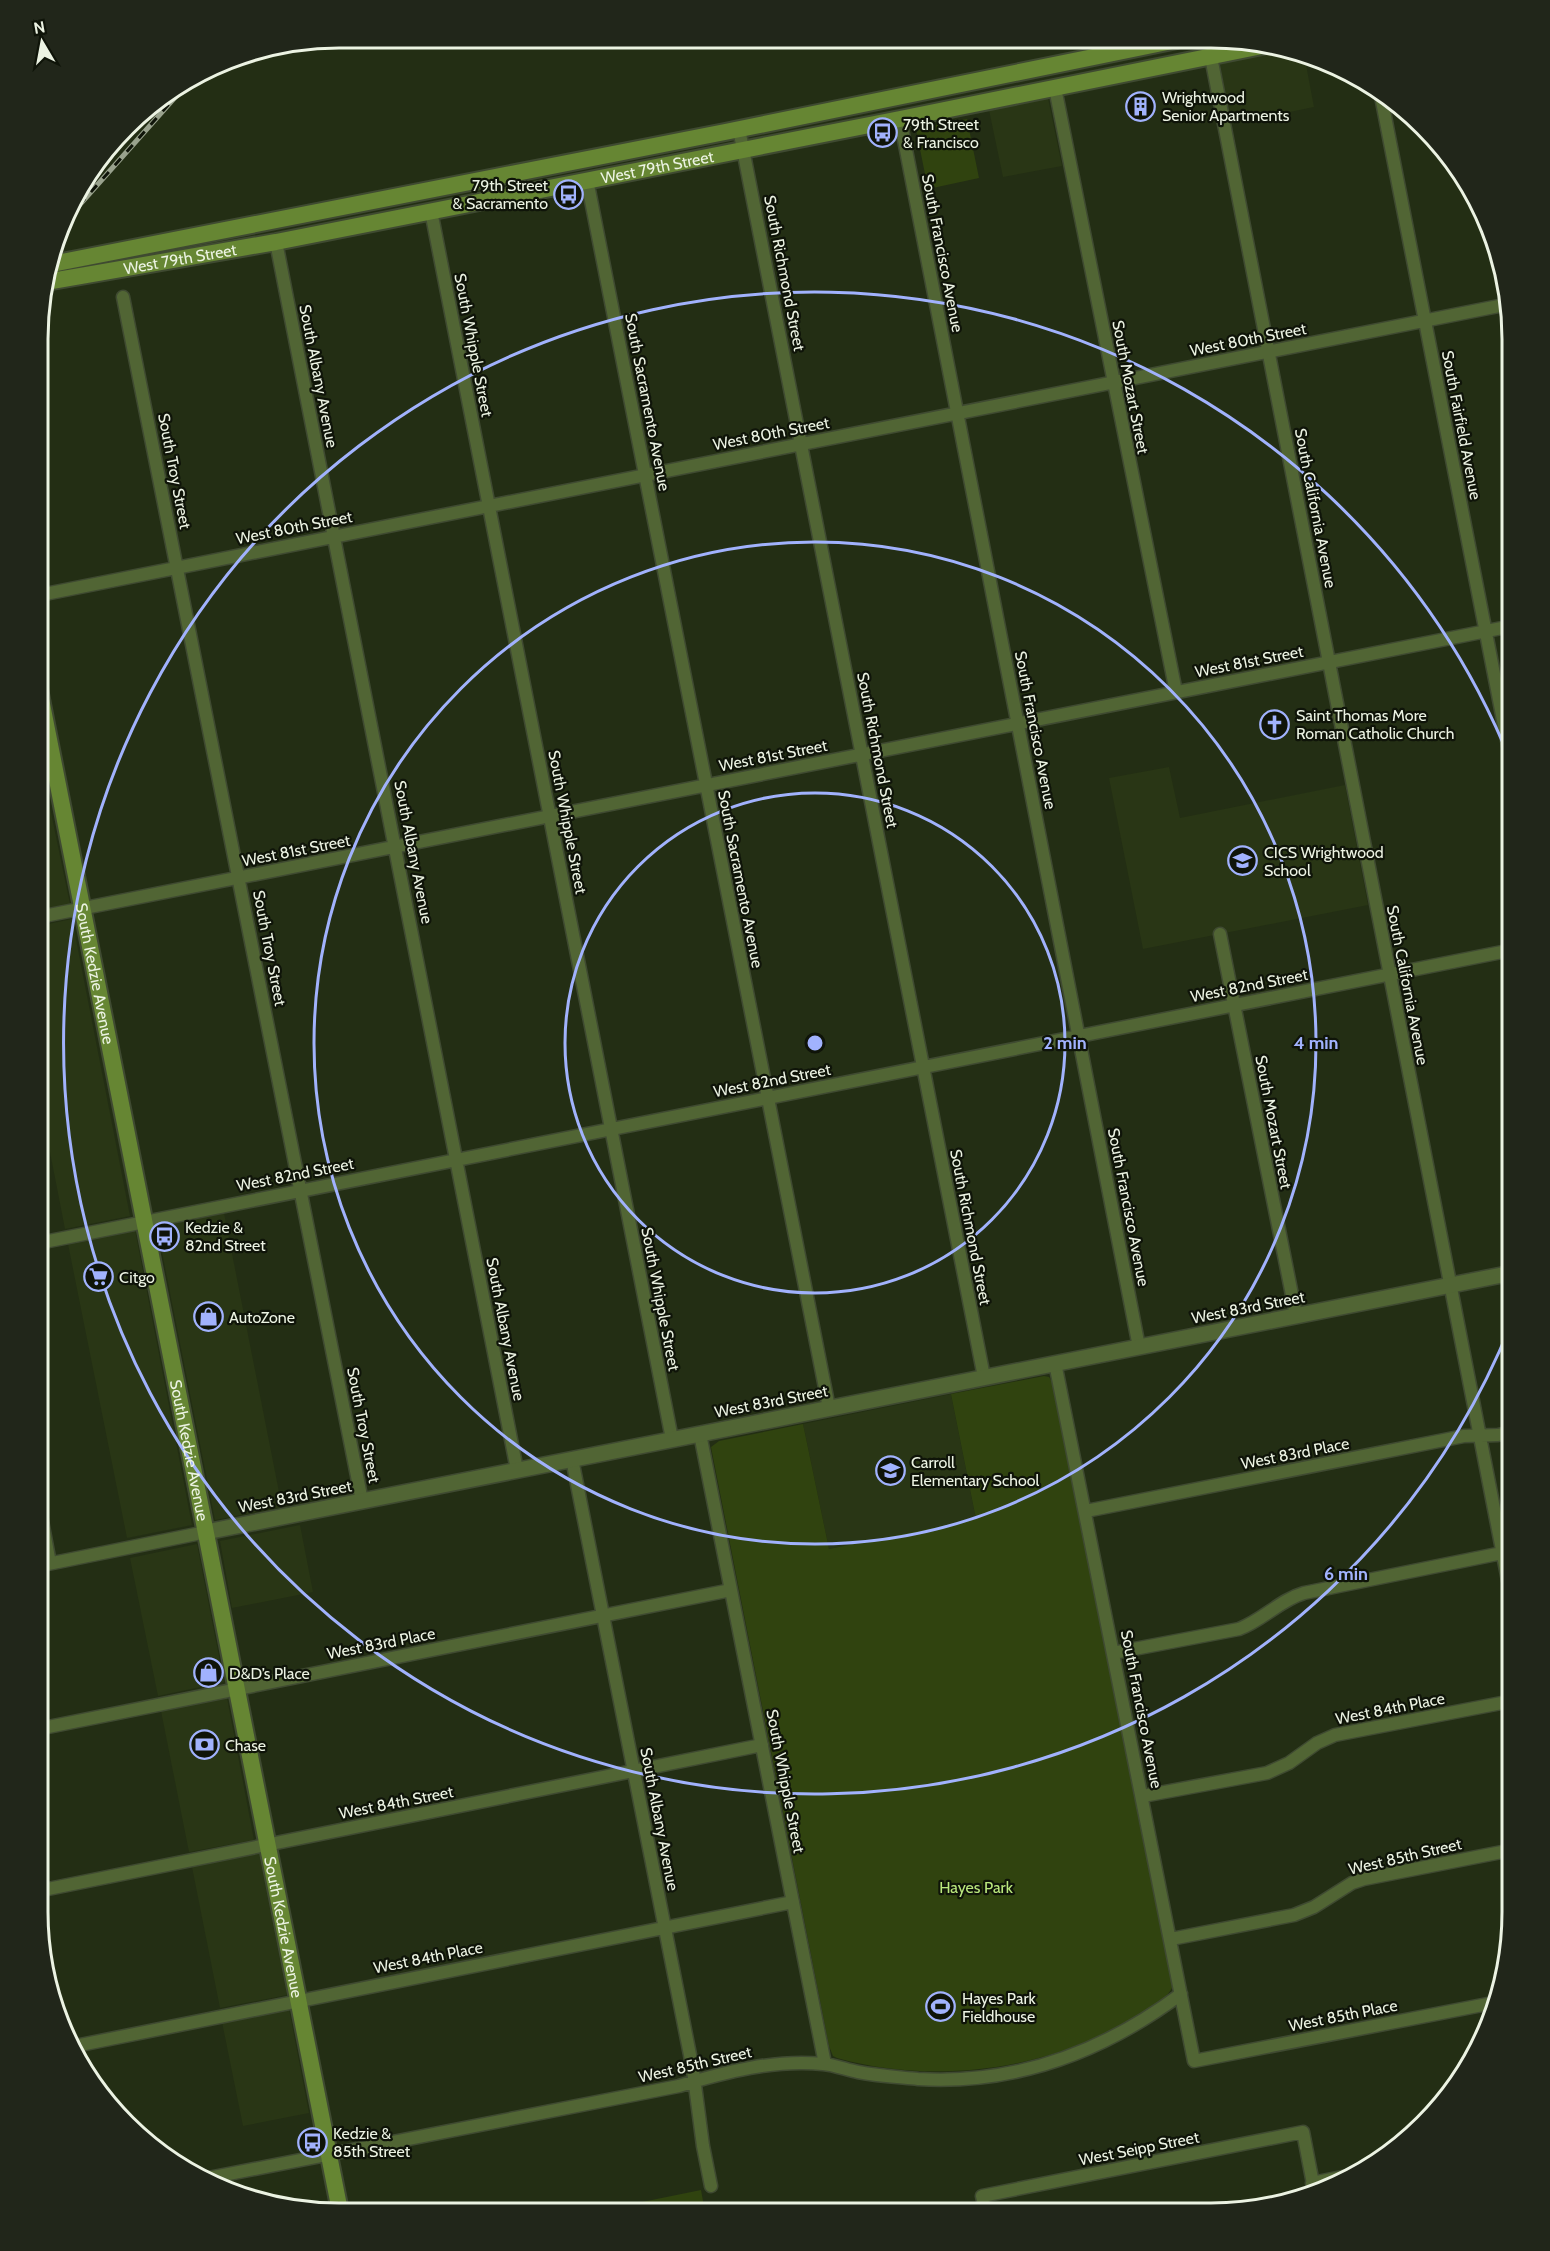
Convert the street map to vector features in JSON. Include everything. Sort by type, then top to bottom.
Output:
[{"type":"main road","name":"West 79th Street","points":[[58,263],[740,129],[1138,48]]},
{"type":"main road","name":"West 79th Street","points":[[54,281],[431,212],[1244,50]]},
{"type":"main road","name":"South Kedzie Avenue","points":[[48,734],[338,2203]]},
{"type":"street","name":"South California Avenue","points":[[1210,57],[1502,1553]]},
{"type":"street","name":"South Mozart Street","points":[[1055,88],[1176,692]]},
{"type":"street","name":"South Fairfield Avenue","points":[[1383,104],[1502,714]]},
{"type":"street","name":"South Francisco Avenue","points":[[900,119],[1139,1347]]},
{"type":"street","name":"South Richmond Street","points":[[740,129],[984,1377]]},
{"type":"street","name":"South Sacramento Avenue","points":[[587,180],[829,1408]]},
{"type":"street","name":"South Whipple Street","points":[[431,212],[672,1439]]},
{"type":"street","name":"South Albany Avenue","points":[[276,242],[517,1470]]},
{"type":"street","name":"South Troy Street","points":[[123,297],[362,1501]]},
{"type":"street","name":"West 80th Street","points":[[48,593],[1500,306]]},
{"type":"street","name":"West 81st Street","points":[[48,915],[1502,628]]},
{"type":"street","name":"South Mozart Street","points":[[1220,934],[1296,1316]]},
{"type":"street","name":"West 82nd Street","points":[[48,1241],[1502,952]]},
{"type":"street","name":"West 83rd Street","points":[[48,1564],[1502,1274]]},
{"type":"street","name":"South Francisco Avenue","points":[[1055,1363],[1194,2061]]},
{"type":"street","name":"West 83rd Place","points":[[1086,1511],[1464,1436],[1502,1433]]},
{"type":"street","name":"South Whipple Street","points":[[700,1434],[825,2064]]},
{"type":"street","name":"South Albany Avenue","points":[[572,1459],[665,1926],[711,2186]]},
{"type":"street","points":[[1113,1653],[1239,1629],[1285,1601],[1304,1593],[1502,1553]]},
{"type":"street","name":"West 83rd Place","points":[[48,1727],[731,1590]]},
{"type":"street","name":"West 84th Place","points":[[1143,1796],[1267,1773],[1289,1763],[1317,1743],[1335,1735],[1502,1703]]},
{"type":"street","name":"West 84th Street","points":[[48,1889],[762,1745]]},
{"type":"street","name":"West 85th Street","points":[[1171,1939],[1294,1915],[1314,1907],[1352,1883],[1364,1879],[1502,1852]]},
{"type":"street","name":"West 84th Place","points":[[80,2045],[793,1902]]},
{"type":"street","name":"West 85th Street","points":[[217,2176],[679,2086],[771,2064],[796,2062],[825,2064],[857,2072],[918,2079],[957,2079],[1007,2073],[1036,2067],[1087,2050],[1154,2014],[1181,1994]]},
{"type":"street","name":"West 85th Place","points":[[1194,2061],[1488,2004]]},
{"type":"street","name":"West Seipp Street","points":[[984,2203],[982,2196],[1303,2132],[1312,2185]]},
{"type":"shaded area","points":[[1265,53],[1306,63],[1314,107],[1230,124],[1220,63]]},
{"type":"shaded area","points":[[1048,98],[1062,166],[1003,177],[989,110]]},
{"type":"shaded area","name":"CICS Wrightwood School","points":[[1169,767],[1180,818],[1345,785],[1368,905],[1143,949],[1109,778]]},
{"type":"shaded area","points":[[48,798],[70,904],[48,908]]},
{"type":"shaded area","points":[[72,919],[130,1216],[65,1229],[48,1142],[48,924]]},
{"type":"shaded area","points":[[224,1213],[282,1507],[215,1520],[157,1227]]},
{"type":"shaded area","points":[[135,1230],[192,1525],[127,1538],[68,1244]]},
{"type":"shaded area","name":"Carroll Elementary School","points":[[951,1394],[976,1519],[829,1549],[803,1424]]},
{"type":"shaded area","points":[[300,1525],[313,1592],[232,1608],[220,1541]]},
{"type":"shaded area","points":[[197,1544],[224,1682],[158,1696],[130,1558]]},
{"type":"shaded area","points":[[227,1698],[254,1840],[189,1852],[161,1711]]},
{"type":"shaded area","points":[[259,1853],[287,1995],[220,2008],[192,1867]]},
{"type":"shaded area","points":[[289,2009],[309,2113],[243,2126],[222,2022]]},
{"type":"green space","points":[[967,119],[979,178],[928,189],[916,129]]},
{"type":"green space","name":"Hayes Park","points":[[1044,1376],[1049,1377],[1052,1382],[1173,1986],[1156,2004],[1101,2035],[1065,2050],[1028,2061],[990,2068],[912,2071],[837,2058],[833,2056],[829,2046],[711,1447],[719,1441],[803,1424],[829,1549],[976,1519],[951,1394]]},
{"type":"green space","points":[[701,2190],[703,2203],[637,2203]]},
{"type":"railway","points":[[82,202],[172,100]]},
{"type":"place","name":"Wrightwood Senior Apartments","points":[[1141,106]]},
{"type":"place","name":"79th Street & Francisco","points":[[882,133]]},
{"type":"place","name":"79th Street & Sacramento","points":[[569,194]]},
{"type":"place","name":"Saint Thomas More Roman Catholic Church","points":[[1275,724]]},
{"type":"place","name":"CICS Wrightwood School","points":[[1243,861]]},
{"type":"place","name":"Kedzie & 82nd Street","points":[[164,1236]]},
{"type":"place","name":"Citgo","points":[[98,1277]]},
{"type":"place","name":"AutoZone","points":[[208,1317]]},
{"type":"place","name":"Carroll Elementary School","points":[[890,1471]]},
{"type":"place","name":"D&D’s Place","points":[[208,1673]]},
{"type":"place","name":"Chase","points":[[204,1745]]},
{"type":"place","name":"Hayes Park Fieldhouse","points":[[941,2007]]},
{"type":"place","name":"Kedzie & 85th Street","points":[[312,2142]]}]
